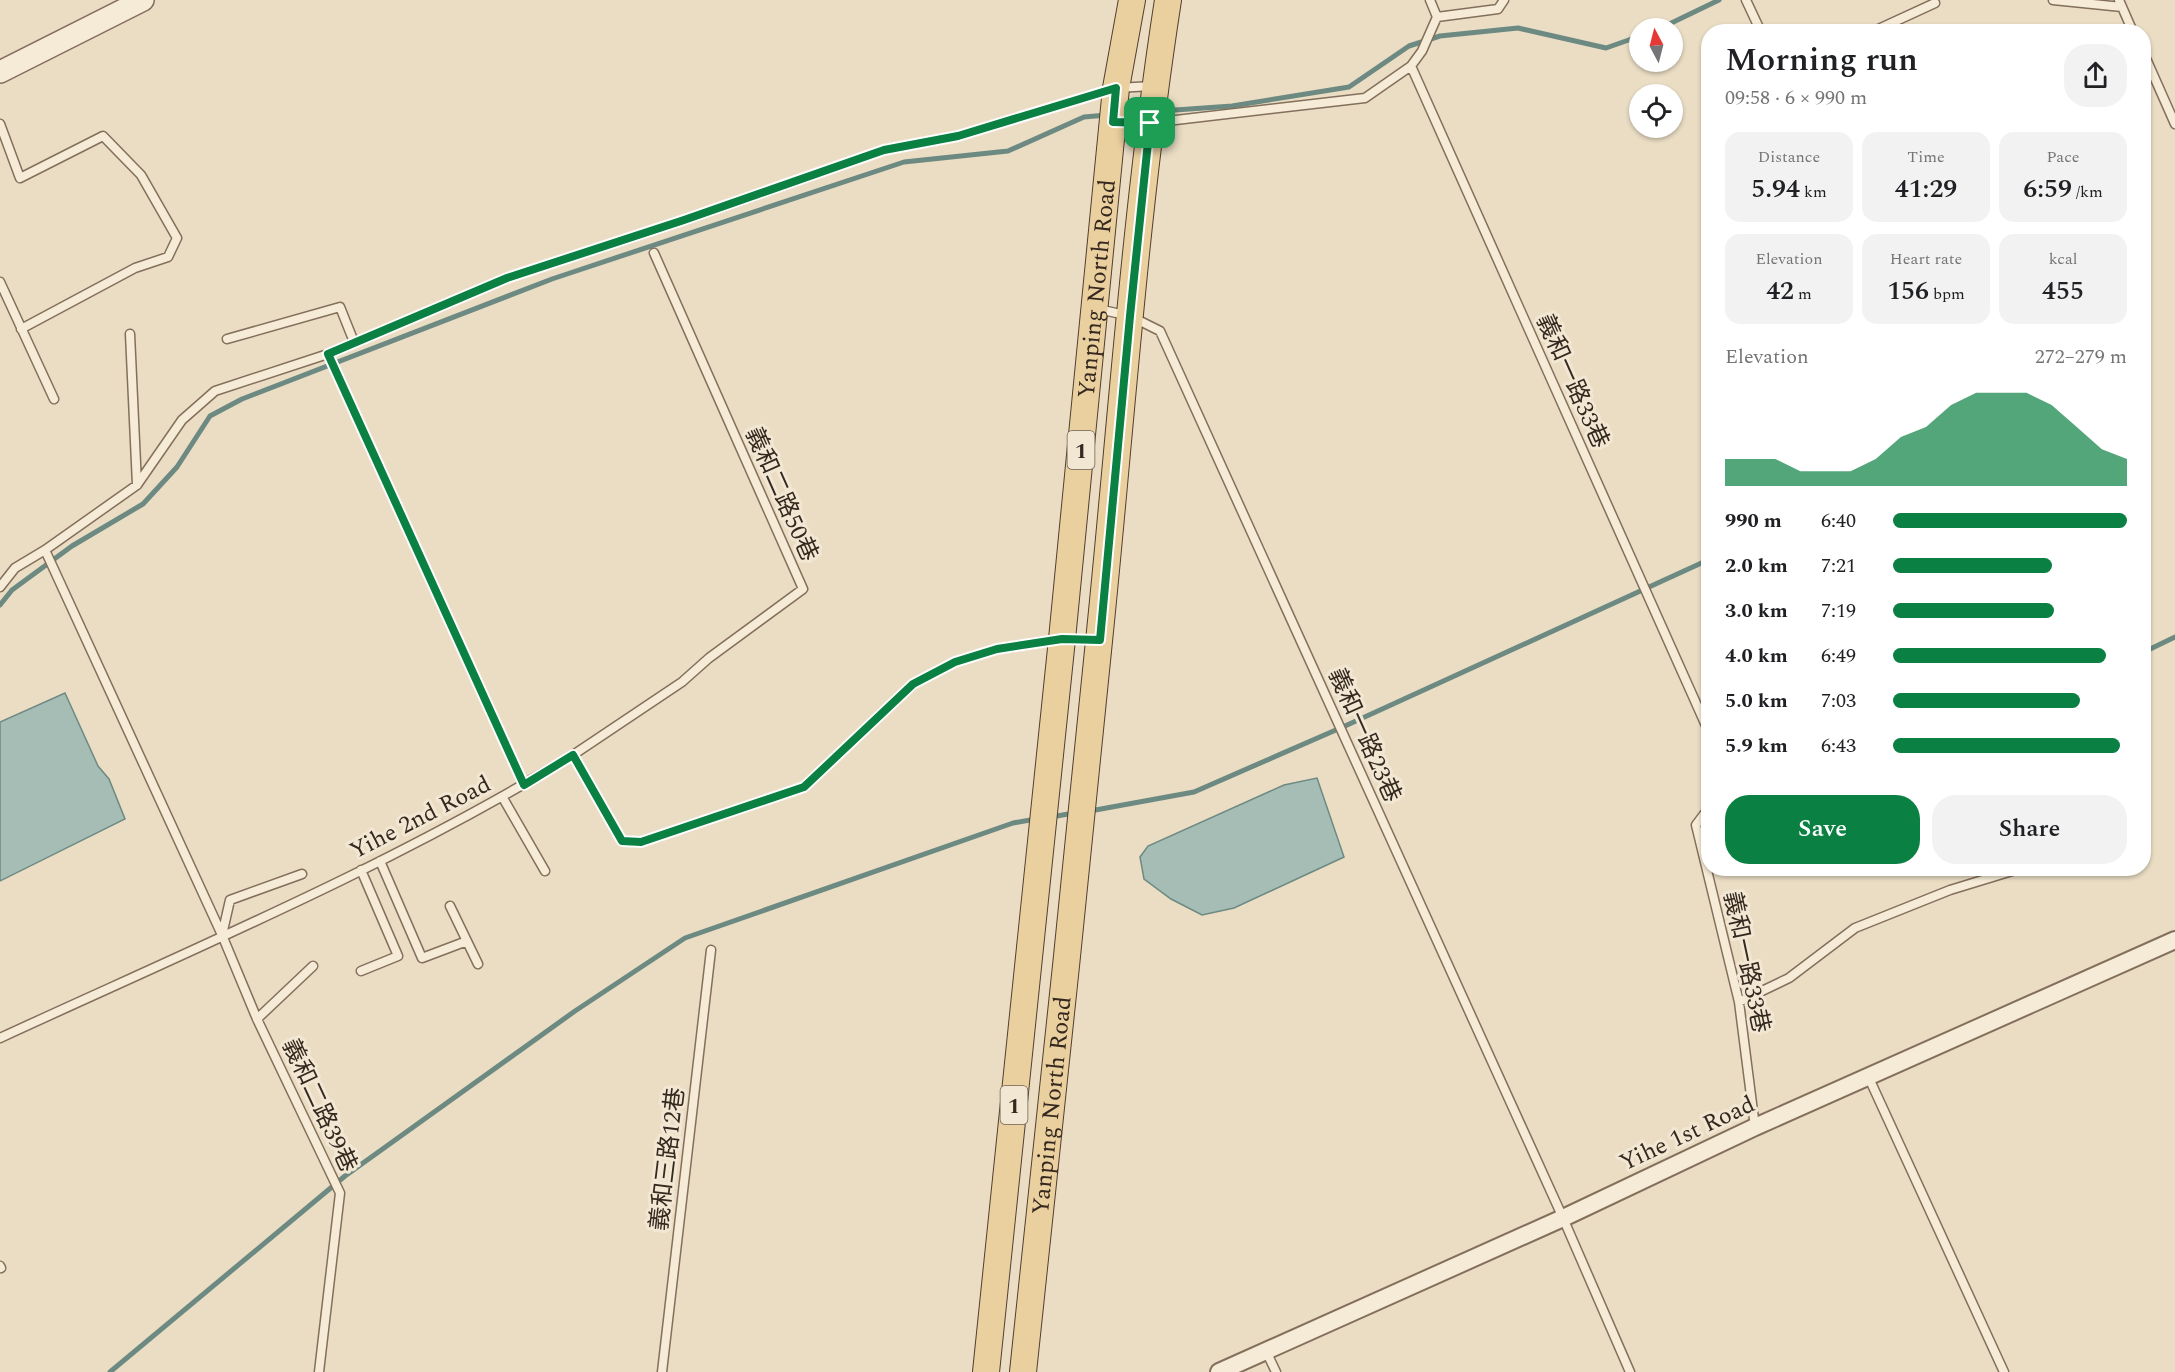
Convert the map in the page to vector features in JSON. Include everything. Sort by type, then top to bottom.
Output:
[{"type":"main road","name":"1","points":[[1113,122],[1116,88],[1132,0]]},
{"type":"main road","name":"1","points":[[1150,123],[1168,0]]},
{"type":"main road","name":"Yanping North Road","points":[[986,1372],[1113,122]]},
{"type":"main road","name":"Yanping North Road","points":[[1023,1372],[1100,640],[1150,123]]},
{"type":"street","points":[[0,72],[143,0]]},
{"type":"street","name":"Yihe 1st Road","points":[[1219,1372],[1563,1218],[1755,1127],[2175,940]]},
{"type":"lane","points":[[1113,122],[1150,123],[1365,98],[1411,66],[1422,51],[1432,33],[1437,17],[1430,0]]},
{"type":"lane","points":[[1437,17],[1498,9],[1504,0]]},
{"type":"lane","points":[[1746,0],[1757,24]]},
{"type":"lane","points":[[2053,0],[2121,4],[2130,24]]},
{"type":"lane","points":[[1889,24],[1935,3]]},
{"type":"lane","name":"義和一路33巷","points":[[1411,66],[1701,714]]},
{"type":"lane","points":[[2151,70],[2175,124]]},
{"type":"lane","points":[[0,587],[15,568],[47,554],[137,484],[182,420],[215,391],[329,356],[354,342],[507,278],[684,220],[884,150],[958,136],[1116,88],[1155,86]]},
{"type":"lane","points":[[0,124],[20,178],[103,136],[141,175],[177,238],[168,257],[135,268],[21,329]]},
{"type":"lane","name":"義和二路50巷","points":[[573,755],[682,682],[710,658],[803,589],[654,253]]},
{"type":"lane","points":[[0,282],[54,399]]},
{"type":"lane","points":[[227,339],[340,307],[354,342]]},
{"type":"lane","name":"義和一路23巷","points":[[1095,308],[1130,316],[1160,332],[1563,1218],[1630,1372]]},
{"type":"lane","points":[[130,334],[137,484]]},
{"type":"lane","points":[[329,356],[524,785]]},
{"type":"lane","name":"義和二路39巷","points":[[47,554],[222,935],[257,1018],[340,1193],[319,1372]]},
{"type":"lane","points":[[573,755],[622,841],[641,842],[804,787],[913,684],[955,662],[997,649],[1062,639],[1100,640]]},
{"type":"lane","name":"Yihe 2nd Road","points":[[0,1038],[380,861],[503,798],[573,755]]},
{"type":"lane","points":[[503,798],[545,871]]},
{"type":"lane","name":"義和一路33巷","points":[[1701,818],[1696,825],[1701,846]]},
{"type":"lane","points":[[380,861],[423,958],[467,941]]},
{"type":"lane","points":[[361,870],[398,956],[361,971]]},
{"type":"lane","points":[[222,935],[230,900],[302,874]]},
{"type":"lane","name":"義和一路33巷","points":[[1708,876],[1739,1002],[1755,1127]]},
{"type":"lane","points":[[1739,1002],[1789,978],[1856,928],[1950,890],[1996,876]]},
{"type":"lane","points":[[450,906],[478,964]]},
{"type":"lane","name":"義和三路12巷","points":[[662,1372],[711,950]]},
{"type":"lane","points":[[257,1018],[313,966]]},
{"type":"lane","points":[[1868,1076],[2004,1372]]},
{"type":"lane","points":[[1266,1351],[1276,1372]]},
{"type":"water","points":[[65,693],[98,766],[109,779],[125,819],[0,881],[0,722]]},
{"type":"water","points":[[1317,778],[1344,857],[1234,908],[1202,915],[1171,899],[1144,879],[1140,857],[1148,846],[1284,785]]},
{"type":"waterway","points":[[1682,18],[1719,0]]},
{"type":"waterway","points":[[1161,111],[1232,106],[1349,87],[1409,46],[1440,36],[1518,28],[1606,48],[1629,40]]},
{"type":"waterway","points":[[1122,114],[1145,112]]},
{"type":"waterway","points":[[0,605],[12,590],[72,546],[143,504],[177,467],[210,416],[242,399],[552,279],[904,162],[1008,151],[1084,117],[1107,115]]},
{"type":"waterway","points":[[1090,811],[1194,792],[1345,726],[1701,563]]},
{"type":"waterway","points":[[2151,649],[2175,637]]},
{"type":"waterway","points":[[1051,817],[1074,813]]},
{"type":"waterway","points":[[110,1372],[345,1176],[575,1011],[685,938],[1013,823],[1036,819]]},
{"type":"route","points":[[1116,88],[1113,122],[1150,123],[1100,640],[1062,639],[997,649],[955,662],[913,684],[804,787],[641,842],[622,841],[573,755],[524,785],[328,354],[507,278],[684,220],[884,150],[958,136],[1116,88]]}]
